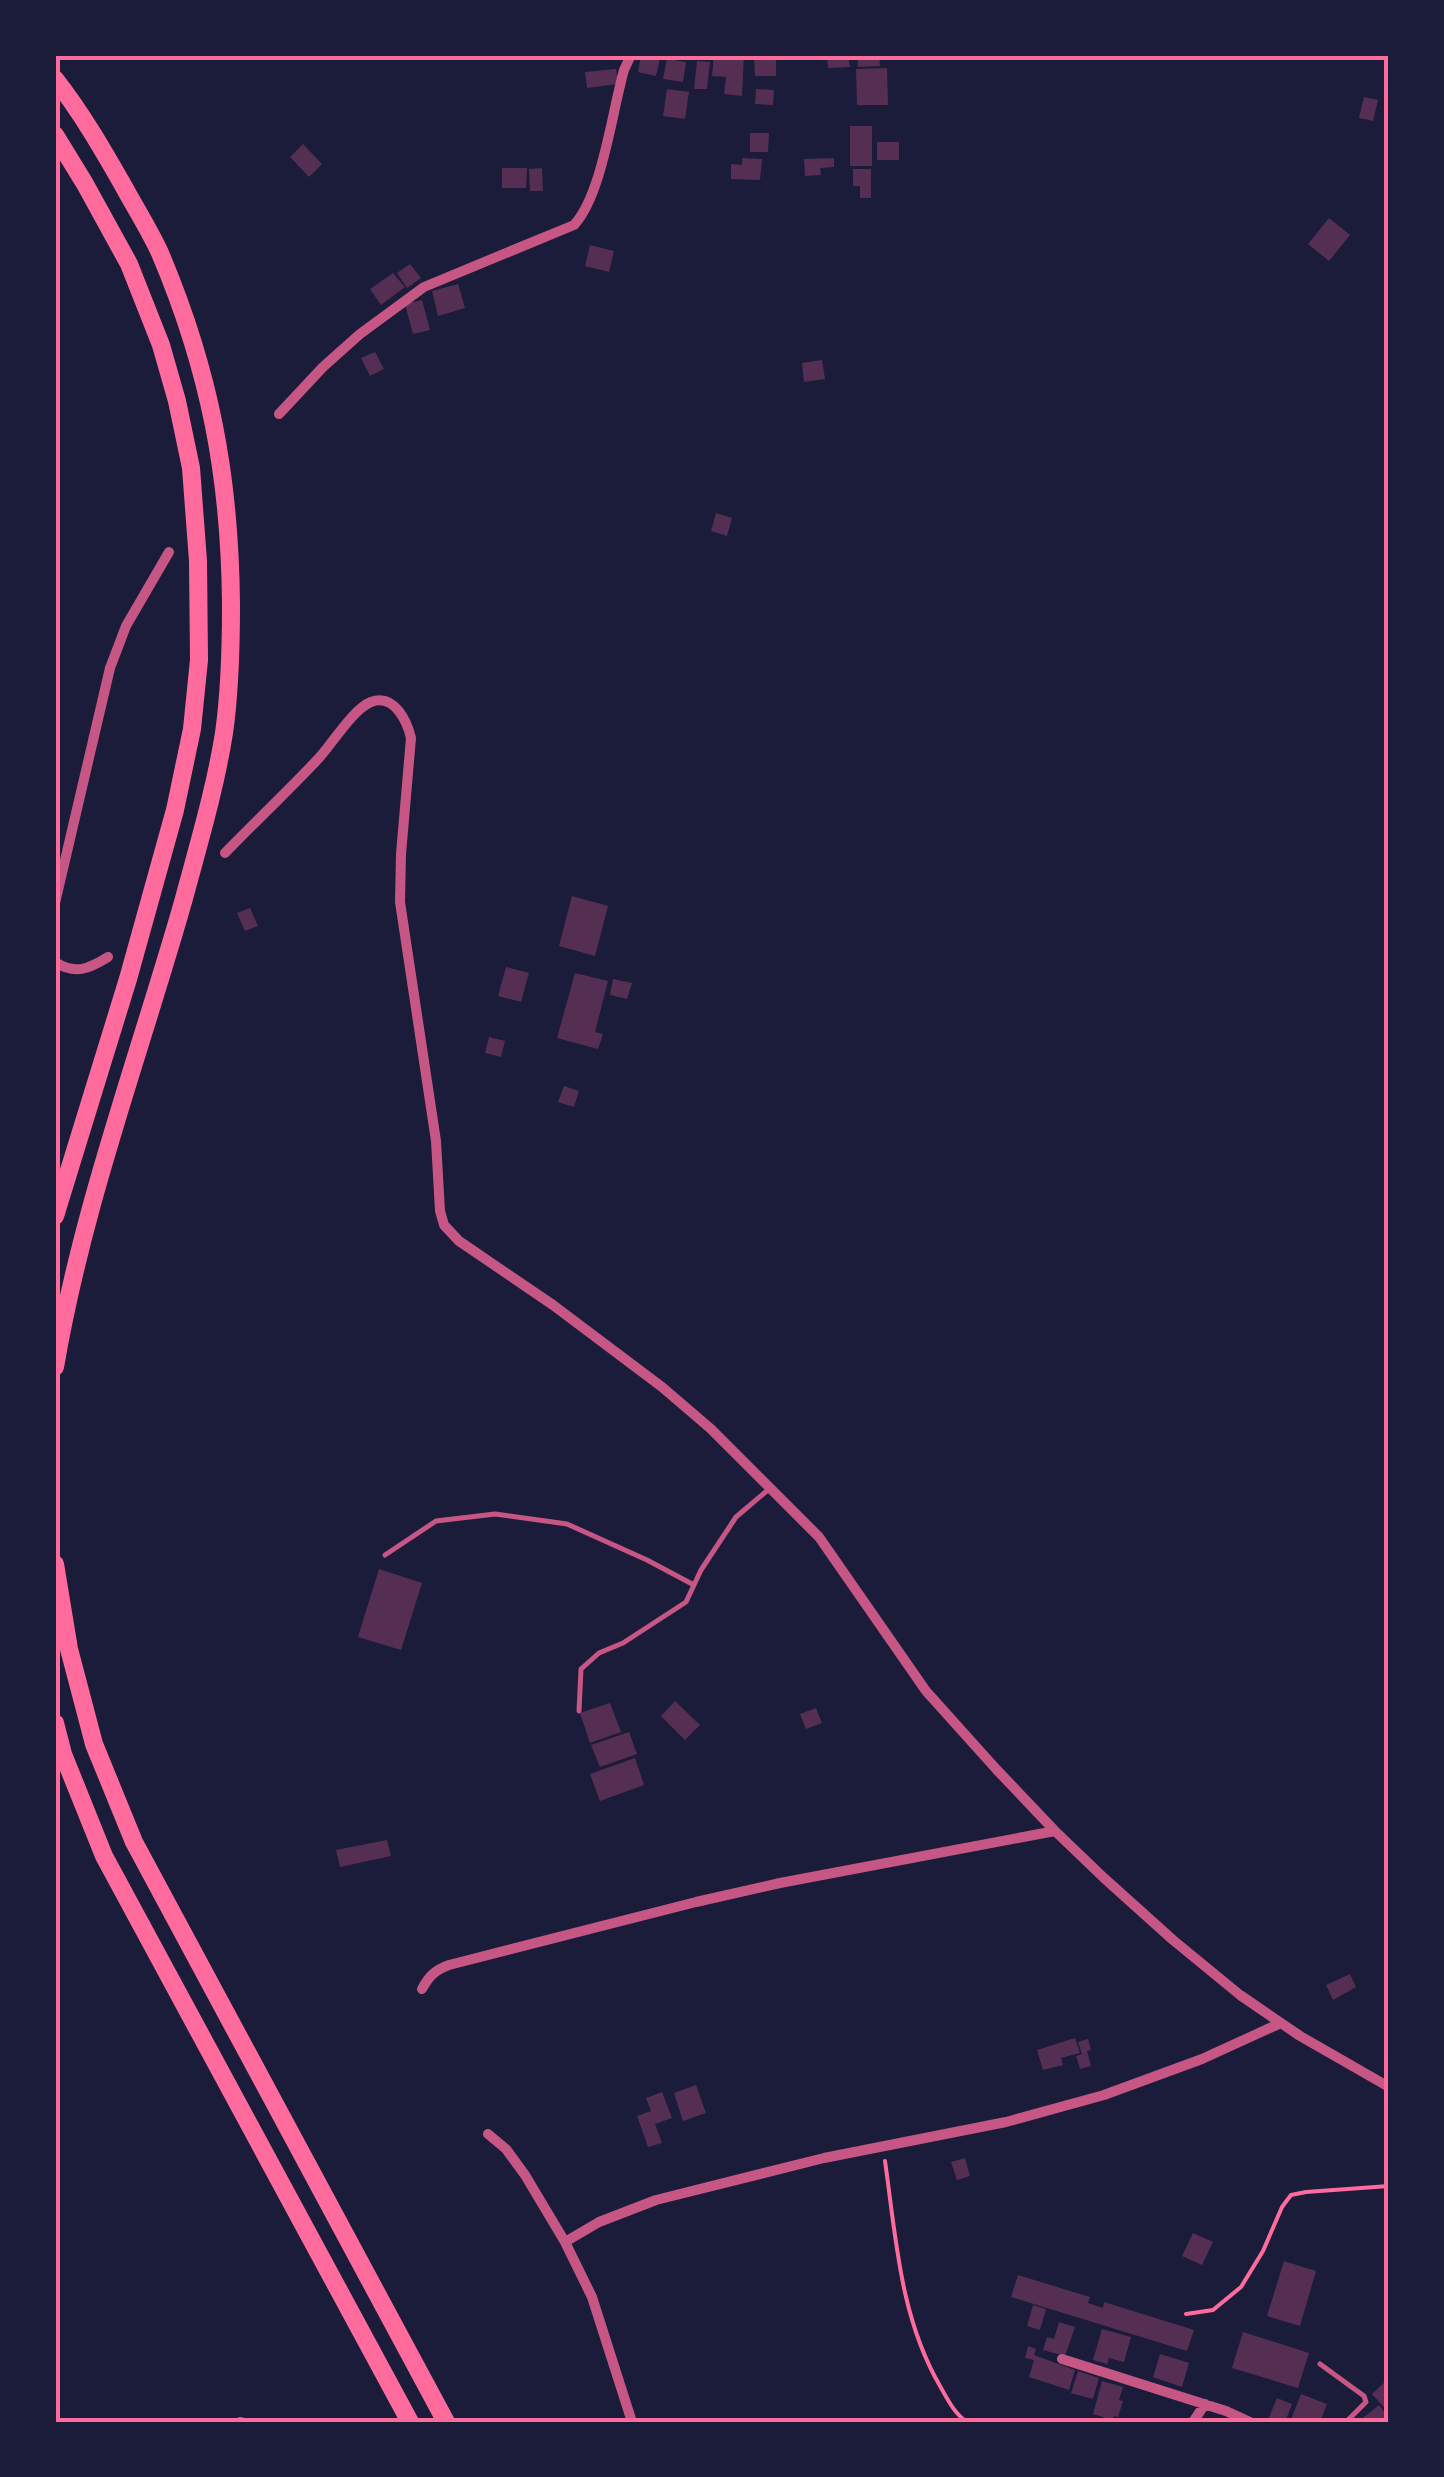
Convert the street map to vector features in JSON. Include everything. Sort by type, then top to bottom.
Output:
[{"type":"main road","points":[[55,79],[113,168],[158,250],[192,336],[222,463],[231,560],[232,662],[224,734],[206,818],[159,988],[84,1229],[55,1367]]},
{"type":"main road","points":[[55,136],[129,264],[161,345],[177,401],[191,468],[198,561],[199,660],[192,729],[175,810],[55,1216]]},
{"type":"main road","points":[[55,1564],[69,1649],[94,1744],[134,1842],[446,2422]]},
{"type":"main road","points":[[55,1723],[63,1754],[104,1856],[410,2422]]},
{"type":"street","points":[[279,414],[322,367],[424,286],[574,225],[595,189],[631,55]]},
{"type":"street","points":[[55,903],[110,668],[126,626],[168,552]]},
{"type":"street","points":[[225,853],[321,756],[359,711],[372,701],[385,701],[398,709],[411,738],[400,902],[436,1141],[444,1225],[459,1241],[554,1305],[662,1387],[711,1430],[819,1537],[926,1690],[996,1770],[1055,1831],[1173,1940],[1281,2023],[1389,2087]]},
{"type":"street","points":[[55,962],[70,970],[80,970],[108,957]]},
{"type":"street","points":[[422,1989],[429,1977],[449,1965],[696,1902],[1055,1831]]},
{"type":"street","points":[[565,2242],[600,2222],[656,2200],[824,2158],[1006,2122],[1104,2095],[1202,2059],[1281,2023]]},
{"type":"street","points":[[488,2134],[506,2148],[565,2242],[592,2297],[632,2422]]},
{"type":"street","points":[[1062,2358],[1250,2422]]},
{"type":"street","points":[[1193,2422],[1205,2404]]},
{"type":"lane","points":[[579,1711],[581,1669],[599,1653],[623,1643],[686,1602],[701,1570],[736,1517],[769,1488]]},
{"type":"lane","points":[[385,1555],[436,1521],[495,1514],[567,1524],[694,1585]]},
{"type":"lane","points":[[1320,2364],[1364,2396],[1366,2402],[1346,2422]]},
{"type":"path","points":[[883,2146],[901,2284],[916,2336],[956,2414],[967,2422]]},
{"type":"path","points":[[1186,2314],[1213,2310],[1241,2286],[1291,2195],[1389,2186]]},
{"type":"building","points":[[641,55],[660,58],[656,76],[638,72]]},
{"type":"building","points":[[714,55],[744,55],[742,96],[724,94],[726,77],[712,76]]},
{"type":"building","points":[[754,55],[776,55],[776,76],[755,76]]},
{"type":"building","points":[[827,55],[848,55],[850,67],[828,68]]},
{"type":"building","points":[[857,55],[879,55],[880,66],[858,67]]},
{"type":"building","points":[[667,59],[686,62],[683,82],[663,79]]},
{"type":"building","points":[[697,61],[710,62],[707,89],[694,89]]},
{"type":"building","points":[[887,68],[888,105],[857,105],[856,69]]},
{"type":"building","points":[[616,69],[618,84],[587,88],[585,72]]},
{"type":"building","points":[[667,89],[689,92],[685,119],[663,116]]},
{"type":"building","points":[[756,89],[774,90],[773,105],[755,104]]},
{"type":"building","points":[[1364,97],[1378,100],[1373,121],[1359,118]]},
{"type":"building","points":[[850,126],[872,126],[872,166],[850,166]]},
{"type":"building","points":[[750,133],[769,133],[768,152],[750,152]]},
{"type":"building","points":[[877,142],[899,142],[899,160],[877,160]]},
{"type":"building","points":[[303,144],[322,164],[309,177],[290,157]]},
{"type":"building","points":[[742,158],[762,159],[760,180],[731,179],[731,164],[742,165]]},
{"type":"building","points":[[834,158],[834,167],[820,168],[821,175],[805,176],[804,159]]},
{"type":"building","points":[[502,168],[527,168],[526,188],[502,188]]},
{"type":"building","points":[[542,168],[543,191],[530,191],[529,169]]},
{"type":"building","points":[[853,169],[871,169],[871,198],[860,198],[860,186],[853,186]]},
{"type":"building","points":[[1329,218],[1350,235],[1329,261],[1308,244]]},
{"type":"building","points":[[590,245],[614,251],[609,272],[585,266]]},
{"type":"building","points":[[410,264],[421,278],[407,288],[397,273]]},
{"type":"building","points":[[393,273],[405,287],[381,305],[370,289]]},
{"type":"building","points":[[458,284],[465,308],[438,316],[432,291]]},
{"type":"building","points":[[422,300],[430,330],[413,334],[405,304]]},
{"type":"building","points":[[375,352],[384,369],[370,376],[361,358]]},
{"type":"building","points":[[822,360],[825,379],[804,382],[802,363]]},
{"type":"building","points":[[716,513],[732,518],[727,536],[711,531]]},
{"type":"building","points":[[572,896],[608,906],[595,956],[559,946]]},
{"type":"building","points":[[250,908],[258,926],[245,931],[237,913]]},
{"type":"building","points":[[506,967],[529,973],[521,1002],[498,996]]},
{"type":"building","points":[[575,973],[608,981],[595,1032],[603,1034],[598,1049],[557,1038]]},
{"type":"building","points":[[613,979],[632,983],[627,999],[610,995]]},
{"type":"building","points":[[489,1037],[505,1041],[501,1057],[485,1053]]},
{"type":"building","points":[[564,1086],[579,1091],[574,1107],[558,1102]]},
{"type":"building","points":[[379,1569],[422,1583],[401,1650],[358,1637]]},
{"type":"building","points":[[675,1701],[700,1725],[685,1740],[661,1716]]},
{"type":"building","points":[[610,1703],[621,1732],[590,1743],[580,1713]]},
{"type":"building","points":[[816,1708],[822,1723],[806,1729],[800,1714]]},
{"type":"building","points":[[629,1732],[637,1754],[600,1767],[591,1745]]},
{"type":"building","points":[[635,1758],[644,1785],[600,1801],[590,1774]]},
{"type":"building","points":[[387,1840],[391,1856],[340,1867],[336,1850]]},
{"type":"building","points":[[1350,1974],[1356,1987],[1333,2000],[1326,1985]]},
{"type":"building","points":[[1075,2038],[1080,2053],[1061,2058],[1063,2065],[1043,2070],[1037,2050]]},
{"type":"building","points":[[1088,2039],[1091,2066],[1080,2069],[1076,2056],[1082,2054],[1078,2042]]},
{"type":"building","points":[[696,2085],[706,2113],[683,2121],[674,2093]]},
{"type":"building","points":[[662,2092],[672,2118],[655,2124],[662,2143],[648,2147],[637,2116],[651,2111],[646,2098]]},
{"type":"building","points":[[965,2158],[970,2176],[957,2180],[951,2162]]},
{"type":"building","points":[[1193,2233],[1213,2242],[1202,2265],[1182,2256]]},
{"type":"building","points":[[1284,2261],[1316,2271],[1300,2326],[1267,2316]]},
{"type":"building","points":[[1018,2275],[1090,2297],[1088,2303],[1103,2308],[1104,2302],[1194,2330],[1187,2351],[1011,2297]]},
{"type":"building","points":[[1033,2305],[1046,2309],[1040,2330],[1027,2326]]},
{"type":"building","points":[[1059,2322],[1075,2327],[1065,2356],[1043,2350],[1047,2337],[1054,2339]]},
{"type":"building","points":[[1102,2329],[1131,2337],[1124,2362],[1109,2358],[1107,2364],[1093,2360]]},
{"type":"building","points":[[1243,2332],[1309,2353],[1298,2388],[1232,2368]]},
{"type":"building","points":[[1028,2346],[1036,2349],[1034,2355],[1075,2370],[1069,2390],[1029,2377],[1034,2360],[1025,2358]]},
{"type":"building","points":[[1160,2354],[1189,2363],[1182,2387],[1153,2377]]},
{"type":"building","points":[[1078,2371],[1099,2378],[1093,2399],[1071,2393]]},
{"type":"building","points":[[1389,2378],[1389,2413],[1372,2394]]},
{"type":"building","points":[[1102,2381],[1123,2387],[1118,2417],[1112,2420],[1093,2414]]},
{"type":"building","points":[[1301,2394],[1327,2404],[1320,2422],[1290,2422]]},
{"type":"building","points":[[1277,2398],[1292,2404],[1285,2422],[1267,2422]]},
{"type":"building","points":[[1379,2405],[1389,2422],[1358,2422]]}]
